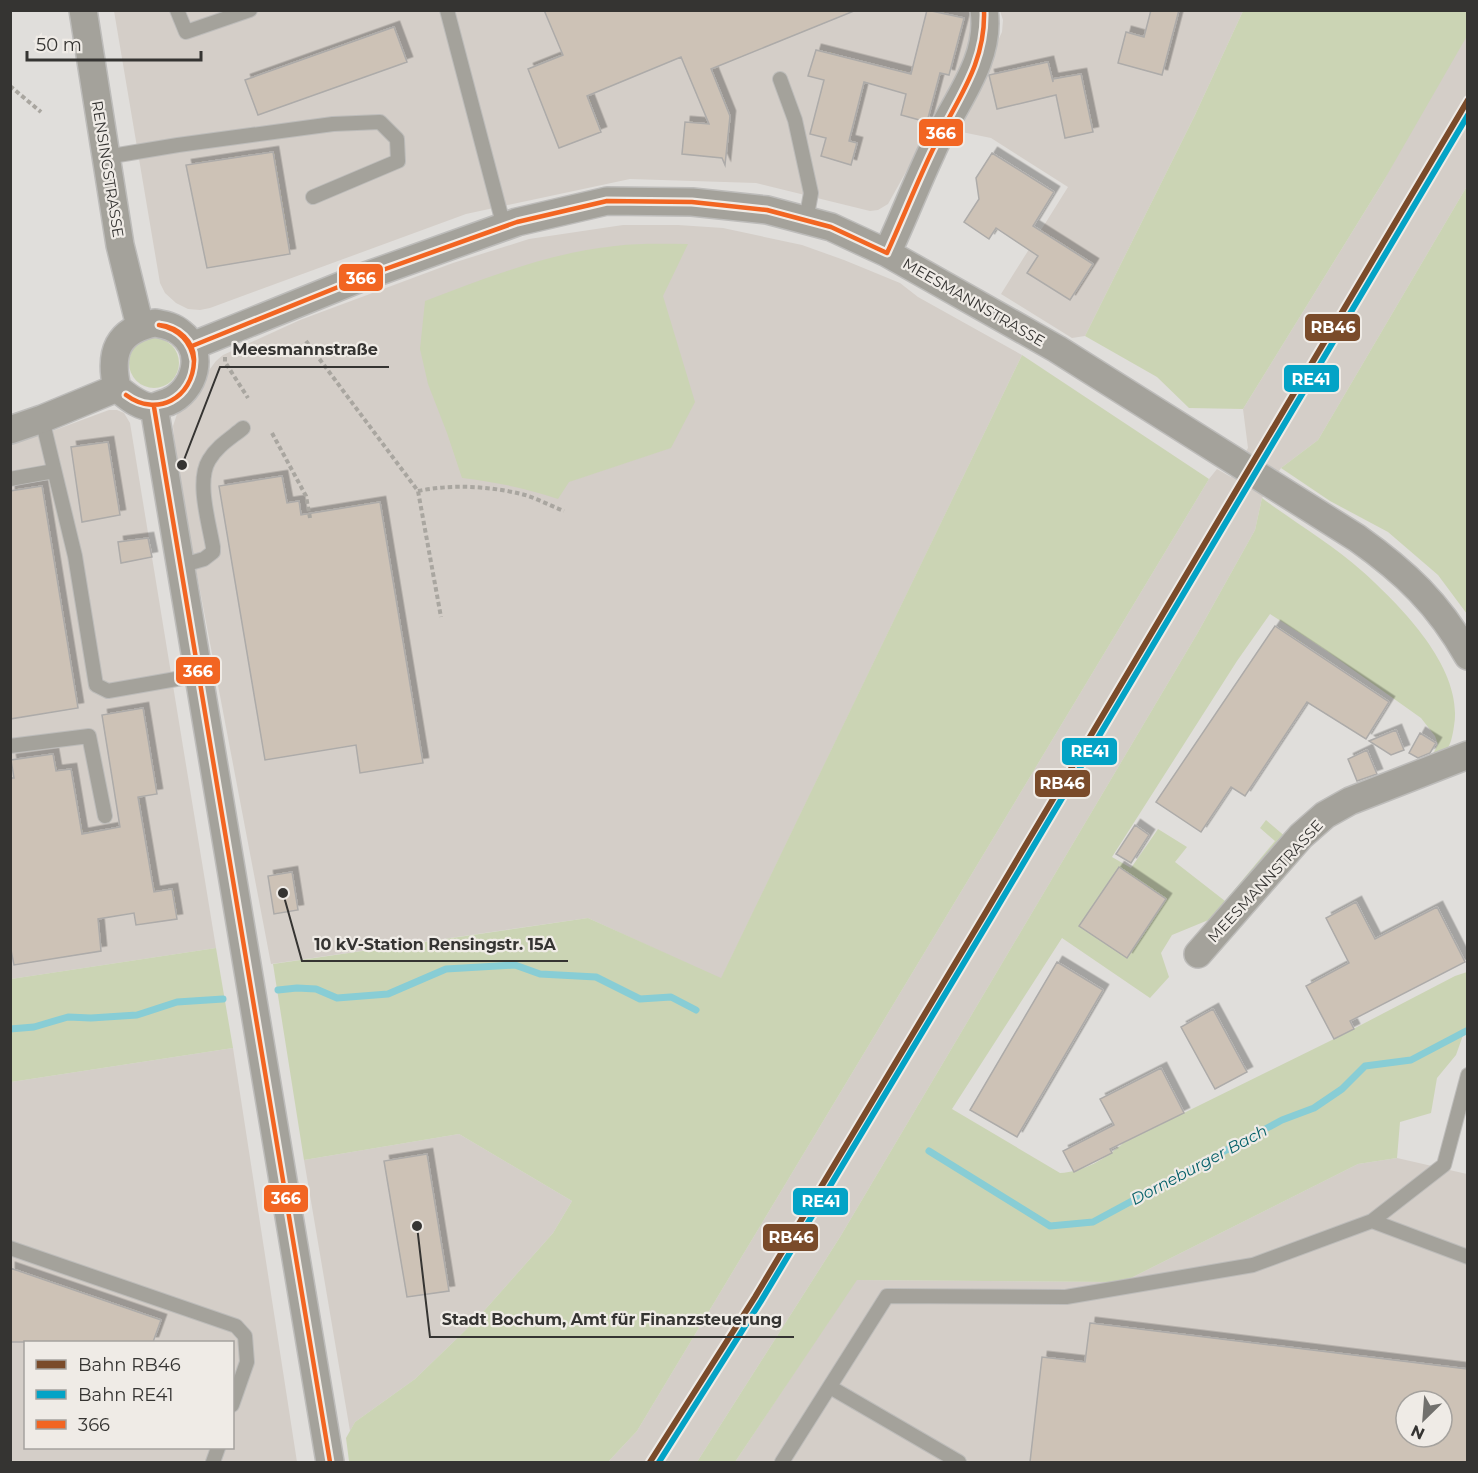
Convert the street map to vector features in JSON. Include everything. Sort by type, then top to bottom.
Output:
[{"type":"street","name":"RENSINGSTRASSE","points":[[83,10],[120,245],[140,326]]},
{"type":"street","points":[[887,253],[908,209],[932,149],[975,68],[986,26],[984,10]]},
{"type":"street","name":"MEESMANNSTRASSE","points":[[192,346],[363,277],[517,222],[607,201],[692,202],[767,210],[831,227],[887,253],[1057,349],[1357,538],[1390,562],[1421,590],[1445,620],[1467,656]]},
{"type":"street","points":[[155,323],[170,326],[183,334],[192,346],[195,366],[190,385],[176,399],[154,407],[141,405],[117,388],[113,371],[116,349],[126,335],[140,326],[155,323]]},
{"type":"street","points":[[10,430],[117,388]]},
{"type":"street","points":[[154,407],[330,1462]]},
{"type":"street","name":"MEESMANNSTRASSE","points":[[1198,954],[1301,836],[1325,815],[1350,801],[1467,754]]},
{"type":"lane","points":[[177,10],[186,32],[249,10]]},
{"type":"lane","points":[[447,10],[504,227]]},
{"type":"lane","points":[[780,79],[795,120],[811,193],[806,220]]},
{"type":"lane","points":[[106,157],[333,124],[380,122],[397,139],[398,161],[313,197]]},
{"type":"lane","points":[[42,419],[75,556],[96,685],[108,691],[198,675]]},
{"type":"lane","points":[[180,566],[204,559],[213,552],[203,485],[205,468],[215,451],[243,428]]},
{"type":"lane","points":[[10,479],[54,471]]},
{"type":"lane","points":[[10,746],[88,736],[105,816]]},
{"type":"lane","points":[[782,1462],[887,1296],[1066,1297],[1253,1265],[1372,1221],[1444,1165],[1467,1076]]},
{"type":"lane","points":[[1372,1221],[1467,1257]]},
{"type":"lane","points":[[10,1248],[236,1326],[245,1336],[247,1362],[234,1399]]},
{"type":"lane","points":[[830,1387],[959,1462]]},
{"type":"path","points":[[10,86],[41,112]]},
{"type":"path","points":[[221,335],[225,362],[248,398]]},
{"type":"path","points":[[306,341],[418,492],[441,617]]},
{"type":"path","points":[[272,433],[306,496],[310,518]]},
{"type":"path","points":[[418,492],[440,487],[506,491],[526,495],[564,511]]},
{"type":"shaded area","points":[[971,10],[972,27],[966,56],[940,111],[888,204],[878,210],[870,211],[756,183],[630,179],[466,214],[200,310],[188,309],[176,303],[165,293],[160,283],[114,11]]},
{"type":"shaded area","points":[[1000,11],[1243,11],[1195,115],[1085,336],[1072,338],[1001,294],[1068,187],[991,138],[952,130],[962,117],[1002,32],[1003,20]]},
{"type":"shaded area","points":[[1467,22],[1467,186],[1318,440],[1281,468],[1262,498],[1255,530],[1197,634],[840,1237],[697,1462],[608,1462],[637,1431],[1209,479],[1217,469],[1231,477],[1248,448],[1243,409],[1383,182]]},
{"type":"shaded area","points":[[623,225],[723,228],[802,245],[900,283],[918,297],[1022,355],[721,979],[588,918],[271,964],[179,480],[173,426],[178,411],[223,355],[300,320],[453,263],[529,239]]},
{"type":"shaded area","points":[[109,410],[124,413],[130,423],[216,948],[11,979],[10,443],[44,434]]},
{"type":"shaded area","points":[[233,1048],[297,1462],[11,1462],[11,1082]]},
{"type":"shaded area","points":[[459,1134],[572,1201],[553,1233],[475,1321],[415,1379],[355,1422],[350,1431],[304,1160]]},
{"type":"shaded area","points":[[1397,1158],[1467,1174],[1467,1462],[735,1462],[856,1280],[1112,1282],[1131,1278],[1358,1164]]},
{"type":"green space","points":[[1243,11],[1467,11],[1467,36],[1383,182],[1243,409],[1189,408],[1157,377],[1085,336],[1195,115]]},
{"type":"green space","points":[[1467,186],[1468,614],[1438,575],[1388,532],[1330,501],[1281,468],[1318,440]]},
{"type":"green space","points":[[688,244],[663,296],[695,402],[671,448],[569,482],[558,499],[510,486],[462,478],[428,384],[420,349],[425,301],[542,260],[566,254],[624,245]]},
{"type":"green space","points":[[149,338],[159,338],[172,345],[179,358],[179,368],[172,381],[159,388],[149,388],[140,384],[133,377],[129,368],[129,358],[133,349],[140,342]]},
{"type":"green space","points":[[1022,355],[1209,479],[637,1431],[608,1462],[347,1462],[349,1461],[346,1438],[355,1422],[415,1379],[475,1321],[553,1233],[572,1201],[459,1134],[304,1160],[273,964],[588,918],[721,978]]},
{"type":"green space","points":[[1262,498],[1326,542],[1362,571],[1411,620],[1426,640],[1440,661],[1455,704],[1454,726],[1448,748],[1430,760],[1438,744],[1435,736],[1421,718],[1270,614],[1237,661],[1112,857],[1131,868],[1158,829],[1187,847],[1175,862],[1225,901],[1275,841],[1260,828],[1266,820],[1287,838],[1223,914],[1172,935],[1161,953],[1169,977],[1150,998],[1062,938],[952,1109],[1060,1173],[1077,1170],[1102,1159],[1123,1143],[1467,972],[1467,1024],[1456,1055],[1437,1078],[1431,1113],[1400,1122],[1397,1158],[1358,1164],[1131,1278],[1112,1282],[857,1280],[735,1462],[697,1462],[840,1237],[1197,634],[1255,530]]},
{"type":"green space","points":[[216,948],[233,1048],[11,1082],[11,979]]},
{"type":"building","points":[[544,10],[854,11],[711,69],[730,116],[725,165],[722,158],[682,154],[685,122],[709,124],[681,57],[587,96],[601,132],[559,148],[528,69],[563,55]]},
{"type":"building","points":[[927,10],[964,18],[949,75],[940,73],[927,122],[901,115],[906,94],[864,82],[849,141],[857,143],[851,165],[821,156],[826,138],[810,134],[824,80],[808,76],[816,50],[911,74]]},
{"type":"building","points":[[1151,10],[1179,10],[1162,75],[1118,63],[1126,32],[1144,37]]},
{"type":"building","points":[[394,27],[407,62],[258,115],[245,80]]},
{"type":"building","points":[[1048,62],[1053,82],[1053,79],[1081,74],[1093,132],[1065,138],[1056,95],[997,109],[989,75]]},
{"type":"building","points":[[273,152],[290,254],[207,268],[186,165]]},
{"type":"building","points":[[992,153],[1054,192],[1033,226],[1093,264],[1070,300],[1027,273],[1038,256],[996,228],[989,239],[964,222],[979,199],[976,178]]},
{"type":"building","points":[[108,442],[120,515],[82,522],[71,447]]},
{"type":"building","points":[[282,476],[287,503],[299,501],[301,515],[380,502],[423,763],[360,773],[356,745],[265,760],[219,486]]},
{"type":"building","points":[[42,486],[78,708],[10,719],[10,491]]},
{"type":"building","points":[[148,538],[152,557],[121,563],[118,542]]},
{"type":"building","points":[[1275,626],[1389,702],[1366,739],[1307,702],[1245,796],[1231,787],[1201,832],[1156,802]]},
{"type":"building","points":[[143,708],[157,794],[138,797],[154,892],[172,889],[177,919],[136,925],[134,913],[98,919],[101,951],[14,965],[10,945],[10,778],[14,778],[11,760],[53,754],[56,771],[71,769],[82,834],[120,827],[102,715]]},
{"type":"building","points":[[1396,730],[1404,750],[1391,755],[1369,741]]},
{"type":"building","points":[[1420,733],[1436,743],[1430,753],[1418,758],[1409,753]]},
{"type":"building","points":[[1367,750],[1377,774],[1357,781],[1348,759]]},
{"type":"building","points":[[1135,825],[1149,835],[1131,863],[1116,854]]},
{"type":"building","points":[[1119,867],[1166,899],[1127,958],[1079,926]]},
{"type":"building","points":[[292,872],[298,910],[274,914],[268,876]]},
{"type":"building","points":[[1356,902],[1375,939],[1437,907],[1465,962],[1350,1021],[1354,1029],[1334,1039],[1306,986],[1349,963],[1326,918]]},
{"type":"building","points":[[1057,962],[1103,990],[1017,1137],[970,1110]]},
{"type":"building","points":[[1213,1009],[1247,1072],[1215,1089],[1181,1027]]},
{"type":"building","points":[[1161,1068],[1184,1113],[1110,1149],[1112,1153],[1074,1172],[1063,1151],[1114,1125],[1100,1099]]},
{"type":"building","points":[[427,1154],[449,1291],[407,1297],[384,1161]]},
{"type":"building","points":[[10,1268],[161,1320],[153,1341],[10,1342]]},
{"type":"building","points":[[1090,1323],[1467,1369],[1467,1462],[1030,1462],[1042,1357],[1085,1362]]},
{"type":"waterway","name":"Dorneburger Bach","points":[[278,990],[316,989],[337,998],[388,994],[446,969],[515,965],[540,974],[596,977],[640,999],[671,997],[696,1010]]},
{"type":"waterway","name":"Dorneburger Bach","points":[[10,1029],[34,1027],[68,1017],[137,1015],[177,1002],[223,999]]},
{"type":"waterway","name":"Dorneburger Bach","points":[[929,1151],[1050,1226],[1093,1222],[1282,1120],[1314,1108],[1342,1089],[1365,1066],[1411,1060],[1468,1030]]},
{"type":"rail line","name":"RB46","points":[[650,1462],[755,1297],[1468,100]]},
{"type":"rail line","name":"RE41","points":[[659,1462],[761,1301],[1468,115]]},
{"type":"transit line","name":"366","points":[[887,253],[928,160],[975,65],[983,30],[984,10]]},
{"type":"transit line","name":"366","points":[[192,346],[363,277],[517,222],[607,201],[692,202],[767,210],[831,227],[887,253]]},
{"type":"transit line","name":"366","points":[[159,325],[173,329],[184,336],[192,347],[194,361]]},
{"type":"transit line","name":"366","points":[[159,325],[178,333],[187,342],[194,361]]},
{"type":"transit line","name":"366","points":[[126,395],[138,402],[150,405],[171,400],[187,385],[194,361]]},
{"type":"transit line","name":"366","points":[[154,407],[330,1462]]},
{"type":"place","name":"Meesmannstraße","points":[[182,465]]},
{"type":"place","name":"10 kV-Station Rensingstr. 15A","points":[[283,893]]},
{"type":"place","name":"Stadt Bochum, Amt für Finanzsteuerung","points":[[417,1226]]}]
